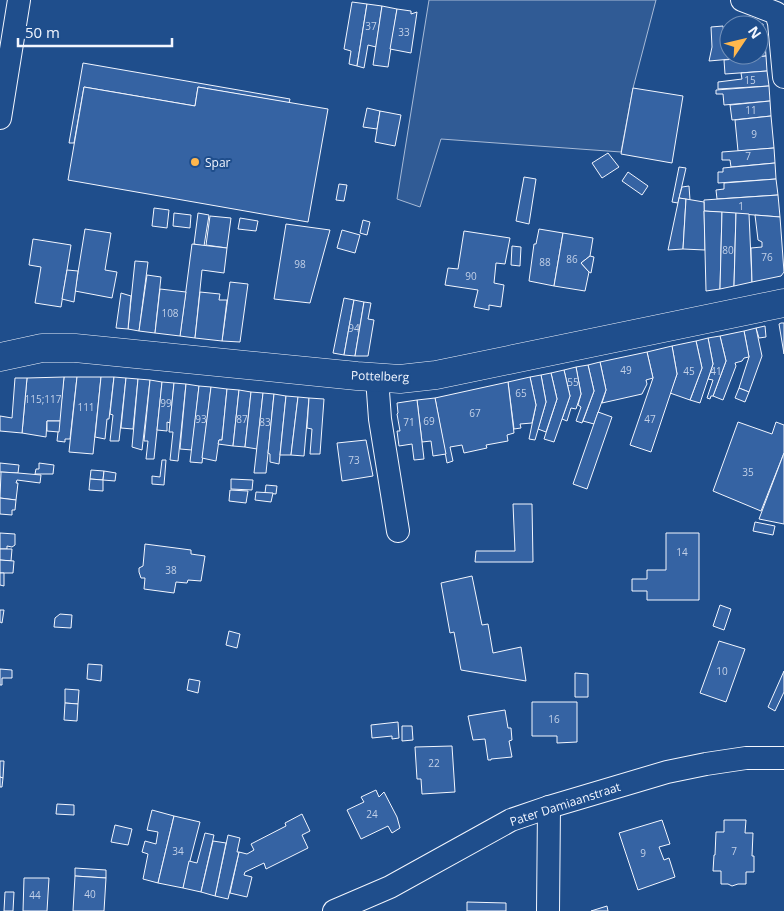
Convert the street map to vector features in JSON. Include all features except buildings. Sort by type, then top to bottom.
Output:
[{"type":"main road","name":"Pottelberg","points":[[0,357],[42,348],[75,348],[400,379],[436,375],[784,303]]},
{"type":"street","points":[[0,118],[19,0]]},
{"type":"street","points":[[742,0],[776,13],[779,23],[784,77]]},
{"type":"street","points":[[377,378],[380,419],[398,531]]},
{"type":"street","name":"Pater Damiaanstraat","points":[[334,911],[390,887],[511,820],[549,807],[667,772],[746,758],[784,758]]},
{"type":"street","points":[[548,911],[549,807]]},
{"type":"shaded area","points":[[429,0],[656,0],[633,88],[621,152],[441,139],[420,207],[397,199]]},
{"type":"place","name":"Spar","points":[[195,162]]}]
